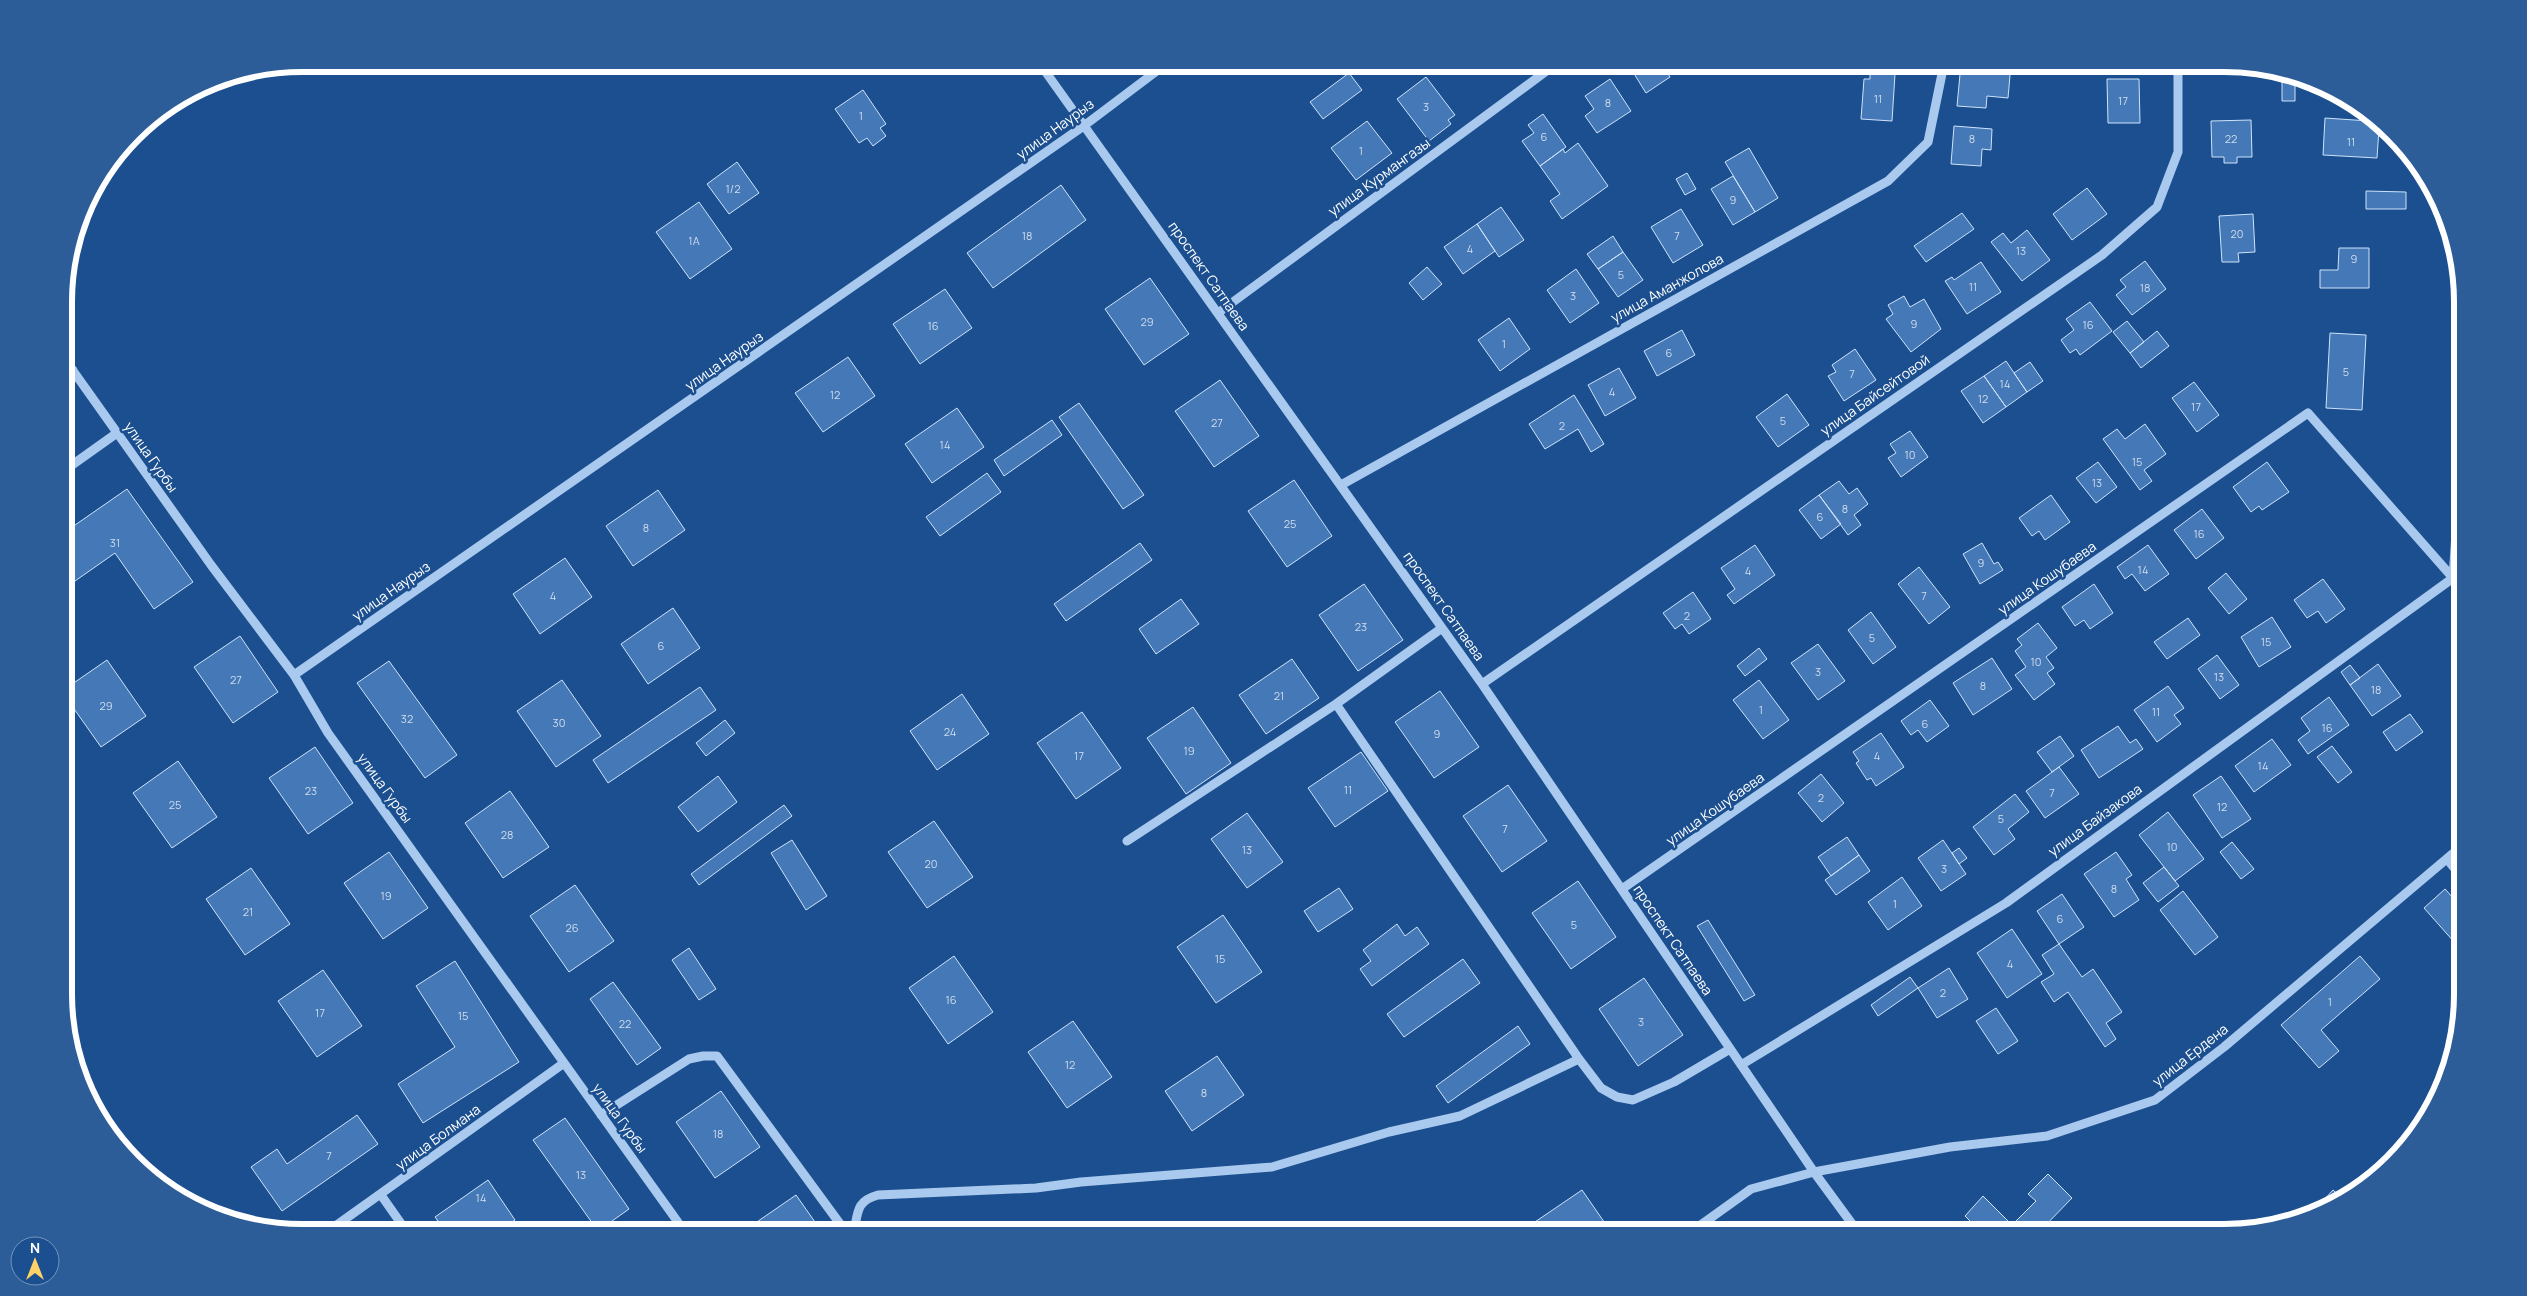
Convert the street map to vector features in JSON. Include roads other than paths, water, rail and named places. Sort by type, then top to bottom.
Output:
[{"type":"street","name":"проспект Сатпаева","points":[[1046,72],[1482,684],[1741,1066],[1852,1224]]},
{"type":"street","name":"улица Наурыз","points":[[294,675],[1085,125],[1155,72]]},
{"type":"street","name":"улица Курмангазы","points":[[1218,313],[1545,72]]},
{"type":"street","name":"улица Аманжолова","points":[[1341,485],[1888,181],[1928,142],[1942,72]]},
{"type":"street","name":"улица Байсейтовой","points":[[1482,684],[2102,255],[2157,207],[2178,152],[2178,72]]},
{"type":"street","name":"улица Гурбы","points":[[73,370],[211,564],[294,675],[328,733],[679,1224]]},
{"type":"street","name":"улица Кошубаева","points":[[1622,890],[2308,413],[2454,573]]},
{"type":"street","points":[[72,465],[117,433]]},
{"type":"street","name":"улица Байзакова","points":[[1741,1066],[2006,903],[2454,580]]},
{"type":"street","points":[[1127,841],[1336,704],[1442,628]]},
{"type":"street","points":[[1336,704],[1578,1059],[1601,1088],[1617,1097],[1633,1100],[1674,1082],[1730,1049]]},
{"type":"street","name":"улица Ердена","points":[[1702,1224],[1751,1189],[1814,1172],[1950,1148],[2047,1136],[2155,1100],[2224,1047],[2454,853]]},
{"type":"street","points":[[2447,859],[2454,868]]},
{"type":"street","points":[[601,1115],[689,1059],[717,1056],[840,1224]]},
{"type":"street","points":[[856,1224],[859,1206],[867,1198],[878,1195],[1036,1188],[1081,1182],[1272,1167],[1389,1132],[1460,1116],[1578,1059]]},
{"type":"street","name":"улица Болмана","points":[[339,1224],[564,1062]]},
{"type":"street","points":[[380,1195],[401,1224]]}]
